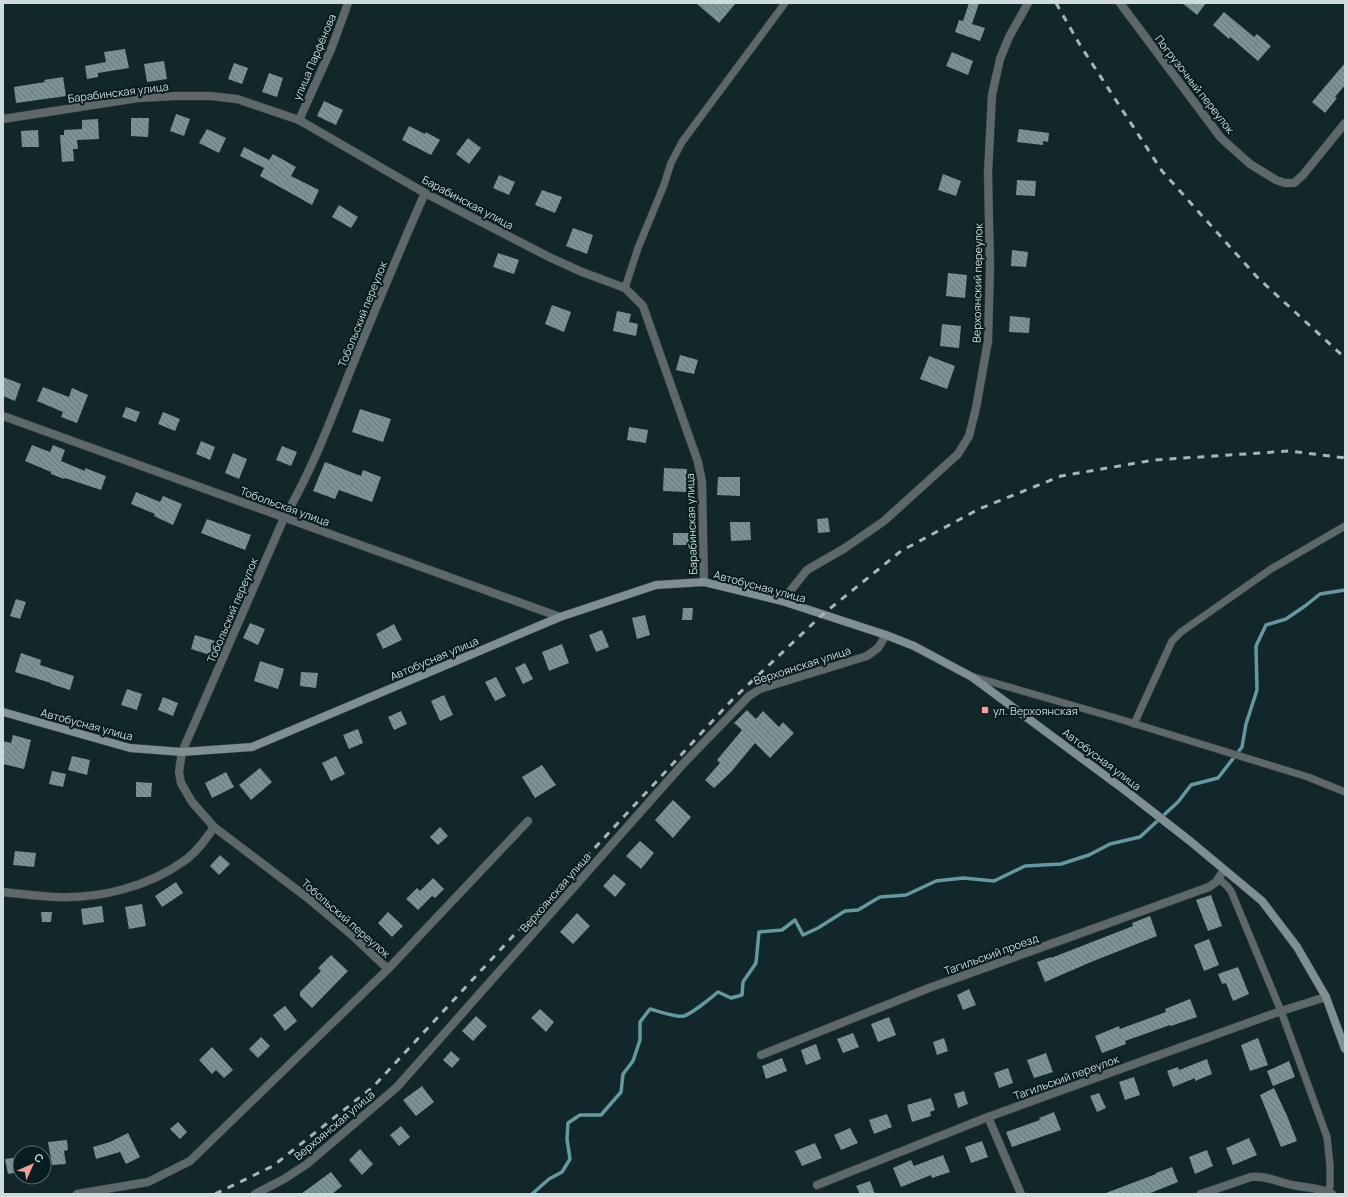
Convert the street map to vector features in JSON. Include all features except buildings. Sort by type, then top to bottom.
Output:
[{"type":"street","name":"улица Парфёнова","points":[[299,120],[332,47],[348,3]]},
{"type":"street","name":"Верхоянский переулок","points":[[782,601],[807,570],[845,548],[884,522],[958,454],[969,436],[976,408],[988,341],[990,269],[988,173],[992,95],[1000,59],[1009,37],[1028,3]]},
{"type":"street","name":"Погрузочный переулок","points":[[1120,3],[1208,121],[1227,143],[1250,164],[1276,180],[1285,183],[1294,183],[1303,175],[1345,123]]},
{"type":"street","name":"Барабинская улица","points":[[3,119],[138,98],[203,96],[237,100],[299,120],[425,193],[549,257],[625,288],[643,306],[698,462],[702,482],[704,582]]},
{"type":"street","name":"Тобольский переулок","points":[[388,969],[353,936],[309,899],[214,827],[192,802],[181,782],[179,772],[182,752],[284,518],[295,500],[320,446],[388,278],[425,193]]},
{"type":"street","name":"Тобольская улица","points":[[3,416],[560,617]]},
{"type":"street","name":"Автобусная улица","points":[[3,712],[130,748],[182,752],[252,747],[560,617],[656,586],[704,582],[782,601],[886,635],[914,646],[972,677],[1126,791],[1190,841],[1262,901],[1297,947],[1326,997],[1345,1049]]},
{"type":"street","name":"Верхоянская улица","points":[[255,1194],[284,1179],[307,1164],[397,1087],[682,765],[749,696],[760,689],[867,656],[878,648],[886,635]]},
{"type":"street","points":[[77,1194],[148,1182],[190,1161],[388,969],[528,821]]},
{"type":"street","points":[[3,892],[56,897],[85,896],[110,893],[136,885],[185,861],[196,850],[214,827]]},
{"type":"street","points":[[1219,879],[1224,870]]},
{"type":"street","name":"Тагильский проезд","points":[[761,1055],[929,988],[1209,886],[1219,879]]},
{"type":"street","name":"Тагильский переулок","points":[[817,1185],[988,1117],[1281,1011],[1326,997]]},
{"type":"street","points":[[988,1117],[1021,1194]]},
{"type":"street","points":[[1201,1194],[1251,1177],[1260,1176],[1298,1186],[1313,1187],[1330,1193]]},
{"type":"lane","points":[[625,288],[638,248],[664,185],[671,163],[682,142],[785,3]]},
{"type":"lane","points":[[1134,724],[1172,642],[1181,632],[1271,569],[1345,526]]},
{"type":"lane","points":[[972,677],[1308,777],[1345,792]]},
{"type":"lane","points":[[1219,879],[1231,891],[1281,1011],[1327,1137],[1330,1165],[1330,1193]]},
{"type":"waterway","points":[[532,1194],[549,1179],[562,1172],[570,1159],[567,1139],[568,1123],[580,1115],[601,1115],[621,1092],[623,1074],[633,1061],[640,1040],[640,1022],[650,1009],[672,1015],[684,1016],[706,1002],[718,992],[731,998],[742,995],[743,982],[756,963],[759,932],[782,930],[795,920],[803,935],[818,928],[845,911],[858,910],[880,897],[906,895],[936,881],[963,878],[994,881],[1025,866],[1061,864],[1089,855],[1110,844],[1140,837],[1178,802],[1191,785],[1218,778],[1242,747],[1246,724],[1257,690],[1256,646],[1266,625],[1286,619],[1320,594],[1345,590]]},
{"type":"railway","points":[[1056,3],[1080,45],[1162,171],[1257,277],[1345,358]]},
{"type":"railway","points":[[215,1194],[273,1166],[373,1087],[732,700],[822,615],[901,551],[979,509],[1061,476],[1154,460],[1290,451],[1345,458]]},
{"type":"place","name":"ул. Верхоянская","points":[[985,710]]}]
